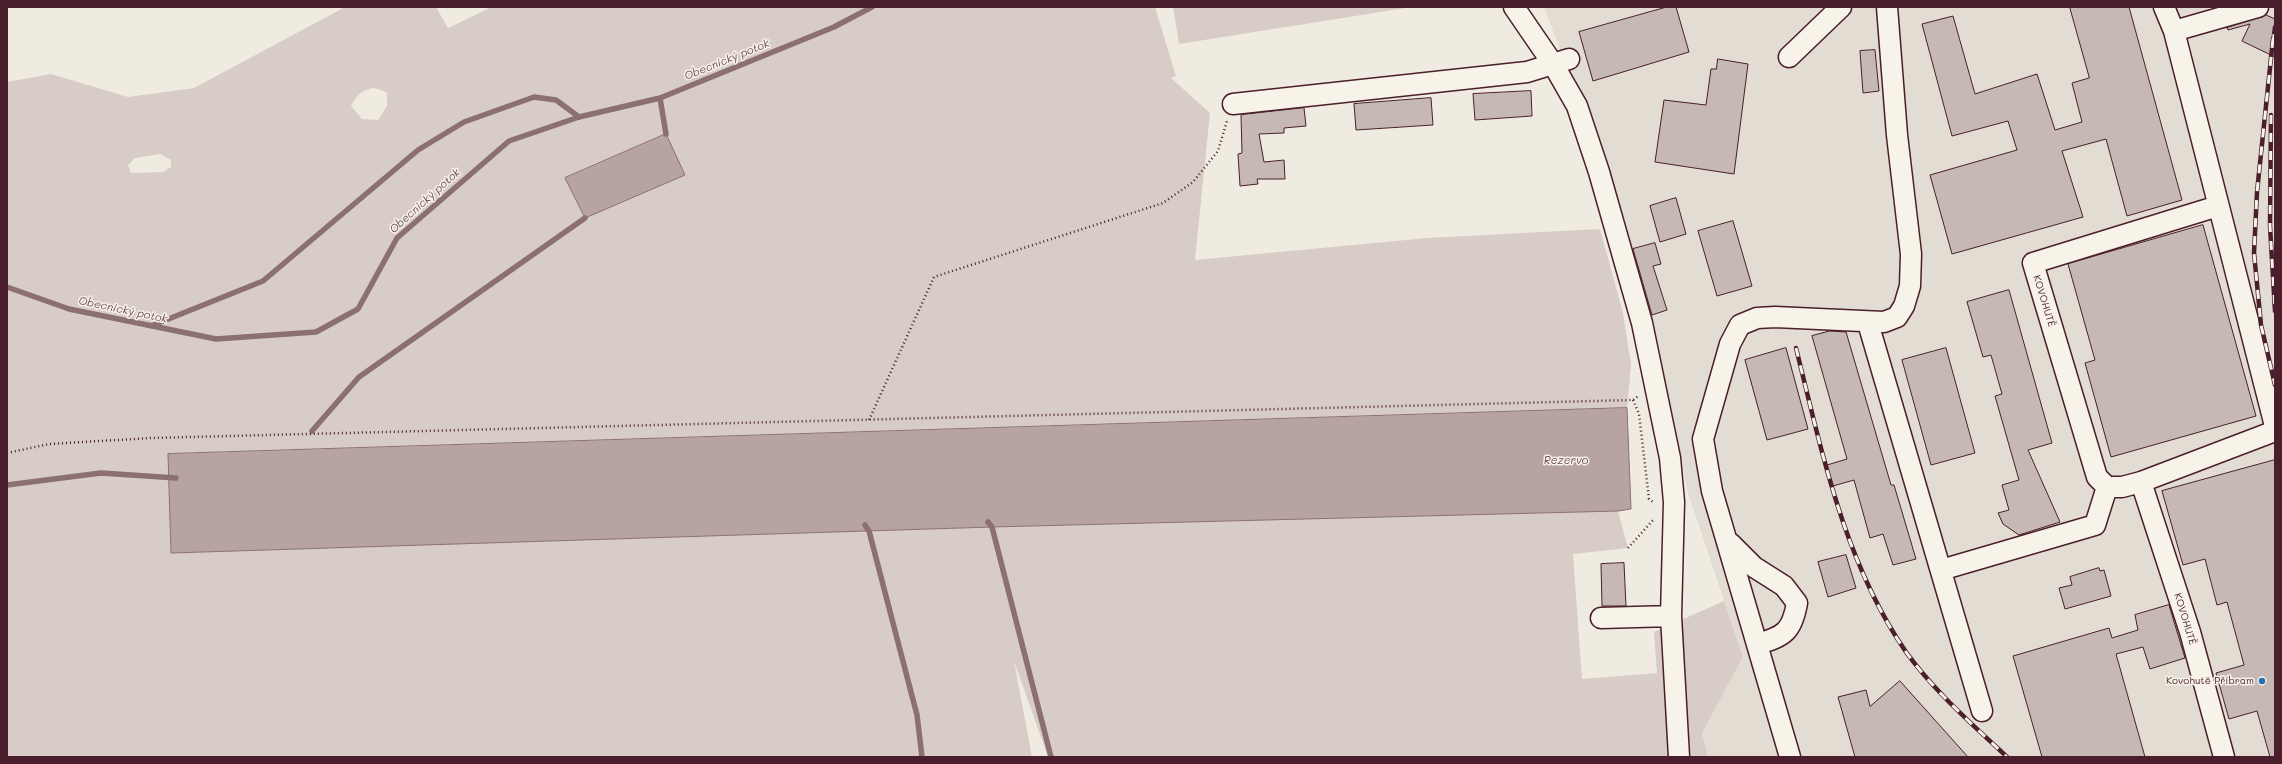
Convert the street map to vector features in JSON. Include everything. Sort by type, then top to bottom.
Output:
[{"type":"street","points":[[1514,7],[1561,62],[1599,172],[1642,323],[1670,458],[1669,506],[1671,616],[1679,757]]},
{"type":"street","points":[[1789,57],[1841,7]]},
{"type":"street","points":[[1790,757],[1728,541],[1712,491],[1702,439],[1730,344],[1740,325],[1757,318],[1775,317],[1853,319],[1868,323],[1884,322],[1897,317],[1904,306],[1910,286],[1911,254],[1897,135],[1887,7]]},
{"type":"street","points":[[2164,7],[2174,31],[2275,426]]},
{"type":"street","points":[[2174,31],[2258,7]]},
{"type":"street","points":[[1233,104],[1527,72],[1561,62]]},
{"type":"street","name":"KOVOHUTĚ","points":[[2107,487],[2097,477],[2033,263],[2218,206]]},
{"type":"street","points":[[1868,323],[1982,711]]},
{"type":"street","points":[[1941,570],[2095,525],[2107,487],[2122,487],[2141,482],[2275,431]]},
{"type":"street","name":"KOVOHUTĚ","points":[[2141,482],[2190,632],[2224,757]]},
{"type":"street","points":[[1728,541],[1754,567],[1784,586],[1797,603],[1794,621],[1780,637],[1758,644]]},
{"type":"street","points":[[1601,618],[1671,616]]},
{"type":"path","points":[[869,420],[934,277],[1163,203],[1193,182],[1218,150],[1233,104]]},
{"type":"path","points":[[7,453],[49,444],[151,438],[1633,400],[1655,385]]},
{"type":"path","points":[[1628,548],[1669,506],[1649,499],[1639,414],[1633,400]]},
{"type":"shaded area","points":[[345,7],[436,7],[448,28],[492,7],[1155,7],[1176,76],[1171,78],[1210,113],[1195,260],[1427,238],[1600,229],[1623,313],[1631,365],[1627,408],[169,454],[171,553],[992,527],[1618,511],[1628,548],[1573,554],[1582,679],[1657,673],[1654,632],[1724,601],[1743,657],[1702,733],[1708,757],[1048,757],[1014,661],[1032,757],[7,757],[7,82],[51,74],[128,97],[194,88]],"holes":[[[373,88],[387,93],[387,106],[378,120],[362,119],[351,106],[359,94],[365,90]],[[160,154],[171,160],[171,167],[163,172],[131,173],[128,165],[135,158]]]},
{"type":"shaded area","points":[[1173,7],[1412,7],[1179,44]]},
{"type":"shaded area","points":[[1544,7],[2269,7],[2271,9],[2275,7],[2275,757],[1708,757],[1702,733],[1743,657],[1688,493],[1650,315],[1630,250],[1622,214]]},
{"type":"water","points":[[666,134],[685,175],[585,218],[565,178]]},
{"type":"water","name":"Rezervo","points":[[1627,408],[1631,509],[1618,511],[992,527],[171,553],[168,454]]},
{"type":"building","points":[[1667,7],[1676,7],[1689,52],[1593,81],[1579,32]]},
{"type":"building","points":[[2070,7],[2129,7],[2182,200],[2127,216],[2106,139],[2062,151],[2083,217],[1952,254],[1930,175],[2017,150],[2008,121],[1952,136],[1922,24],[1953,16],[1975,94],[2037,74],[2055,130],[2082,122],[2072,83],[2089,78]]},
{"type":"building","points":[[2266,15],[2275,19],[2275,57],[2242,41],[2250,24],[2228,30],[2227,28]]},
{"type":"building","points":[[1875,50],[1879,91],[1863,93],[1860,51]]},
{"type":"building","points":[[1718,59],[1748,64],[1734,174],[1655,162],[1664,100],[1706,105],[1711,69],[1716,69]]},
{"type":"building","points":[[1531,91],[1532,116],[1475,120],[1473,94]]},
{"type":"building","points":[[1431,98],[1433,125],[1356,130],[1354,104]]},
{"type":"building","points":[[1304,108],[1306,126],[1284,128],[1284,133],[1259,134],[1264,162],[1284,160],[1285,179],[1257,179],[1258,184],[1240,186],[1238,154],[1242,153],[1241,115]]},
{"type":"building","points":[[1676,198],[1686,234],[1660,242],[1650,206]]},
{"type":"building","points":[[1733,221],[1752,286],[1717,296],[1698,231]]},
{"type":"building","points":[[2203,225],[2256,416],[2111,457],[2085,363],[2095,360],[2068,264]]},
{"type":"building","points":[[1655,243],[1661,264],[1653,266],[1667,310],[1652,315],[1633,249]]},
{"type":"building","points":[[2009,290],[2052,443],[2028,450],[2060,522],[2019,535],[2003,524],[1998,513],[2009,510],[2002,485],[2019,480],[1995,396],[2002,394],[1991,355],[1983,357],[1967,302]]},
{"type":"building","points":[[1830,331],[1846,332],[1891,485],[1894,485],[1916,559],[1893,565],[1883,534],[1870,538],[1854,480],[1833,486],[1827,465],[1847,459],[1812,336]]},
{"type":"building","points":[[1786,348],[1808,429],[1767,440],[1745,360]]},
{"type":"building","points":[[1946,348],[1975,453],[1931,465],[1902,360]]},
{"type":"building","name":"Kovohutě Příbram","points":[[2275,460],[2275,757],[2270,757],[2257,711],[2229,719],[2216,673],[2244,665],[2227,602],[2217,605],[2205,559],[2183,565],[2162,491]]},
{"type":"building","points":[[1846,555],[1856,588],[1828,597],[1818,562]]},
{"type":"building","points":[[1624,563],[1626,606],[1602,606],[1601,564]]},
{"type":"building","points":[[2099,568],[2100,571],[2104,570],[2111,596],[2065,609],[2059,588],[2072,585],[2070,577]]},
{"type":"building","points":[[2169,605],[2185,658],[2150,669],[2143,647],[2116,654],[2145,757],[2042,757],[2013,656],[2109,628],[2112,638],[2138,630],[2135,615]]},
{"type":"building","points":[[1900,681],[1968,757],[1855,757],[1838,697],[1866,690],[1870,706]]},
{"type":"waterway","name":"Obecnický potok","points":[[7,287],[69,309],[216,339],[316,332],[358,309],[397,238],[509,141],[579,117],[660,98],[834,27],[872,7]]},
{"type":"waterway","points":[[151,326],[263,281],[418,150],[464,122],[534,97],[556,100],[579,117]]},
{"type":"waterway","points":[[660,98],[666,134]]},
{"type":"waterway","points":[[312,431],[359,377],[585,218]]},
{"type":"waterway","points":[[7,485],[101,473],[176,478]]},
{"type":"waterway","points":[[988,522],[992,527],[1051,757]]},
{"type":"waterway","points":[[865,525],[869,531],[917,715],[922,757]]},
{"type":"railway","points":[[2273,43],[2275,27]]},
{"type":"railway","points":[[2273,39],[2257,192],[2254,253],[2261,325],[2275,385]]},
{"type":"railway","points":[[2271,115],[2270,226],[2275,311]]},
{"type":"railway","points":[[1796,348],[1826,466],[1851,544],[1866,581],[1885,617],[1906,652],[1917,666],[1954,707],[2007,757]]},
{"type":"place","name":"Kovohutě Příbram","points":[[2262,681]]}]
